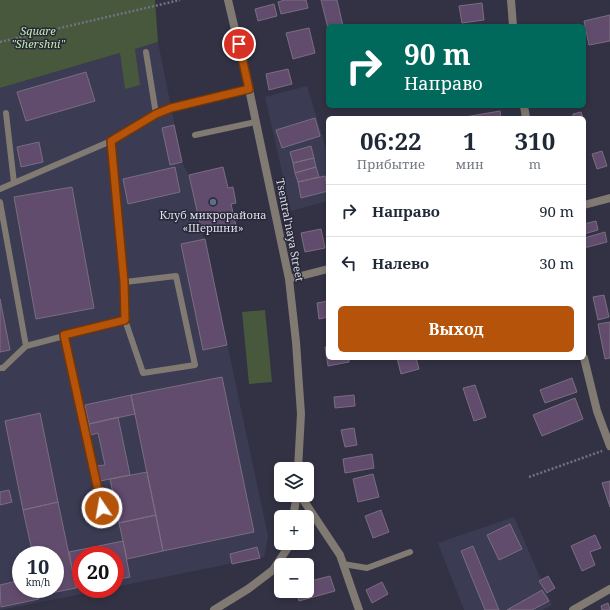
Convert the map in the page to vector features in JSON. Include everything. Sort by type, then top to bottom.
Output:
[{"type":"street","name":"Tsentral'naya Street","points":[[228,0],[249,89],[289,279],[296,342],[301,414],[298,462]]},
{"type":"street","points":[[511,0],[513,24]]},
{"type":"street","points":[[586,204],[610,198]]},
{"type":"street","points":[[289,279],[326,270]]},
{"type":"street","points":[[584,360],[597,411],[610,446]]},
{"type":"street","points":[[305,502],[340,555],[359,610]]},
{"type":"street","points":[[214,610],[248,589],[273,570],[286,550]]},
{"type":"street","points":[[572,610],[610,589]]},
{"type":"lane","points":[[146,52],[156,114]]},
{"type":"lane","points":[[0,189],[111,141],[156,114],[171,108],[249,89]]},
{"type":"lane","points":[[6,113],[14,183]]},
{"type":"lane","points":[[195,136],[256,122]]},
{"type":"lane","points":[[111,141],[124,282],[125,320],[143,373],[195,365],[176,276],[124,282]]},
{"type":"lane","points":[[0,202],[26,346]]},
{"type":"lane","points":[[0,368],[3,368],[26,346],[125,320]]},
{"type":"lane","points":[[64,335],[105,523]]},
{"type":"lane","points":[[343,564],[367,568],[410,552]]},
{"type":"path","points":[[0,42],[180,0]]},
{"type":"path","points":[[529,477],[603,451]]},
{"type":"shaded area","points":[[158,42],[182,162],[189,175],[202,233],[205,239],[268,536],[264,557],[124,585],[124,546],[72,546],[72,596],[64,597],[64,546],[12,546],[12,598],[61,598],[0,610],[0,88]]},
{"type":"shaded area","points":[[307,86],[326,148],[326,202],[291,211],[265,97]]},
{"type":"shaded area","points":[[514,517],[552,605],[543,610],[464,610],[438,543]]},
{"type":"green space","name":"Square \"Shershni\"","points":[[0,0],[155,0],[158,42],[135,49],[140,85],[125,89],[120,53],[0,88]]},
{"type":"green space","points":[[265,310],[272,382],[249,384],[242,312]]},
{"type":"building","points":[[285,0],[306,0],[308,8],[281,14],[278,2]]},
{"type":"building","points":[[321,0],[337,0],[343,24],[327,24]]},
{"type":"building","points":[[482,3],[484,20],[462,23],[459,6]]},
{"type":"building","points":[[274,4],[277,16],[258,21],[255,9]]},
{"type":"building","points":[[610,15],[610,41],[589,45],[586,24],[584,21]]},
{"type":"building","points":[[309,28],[315,53],[293,59],[286,33]]},
{"type":"building","points":[[288,69],[292,84],[269,90],[266,74]]},
{"type":"building","points":[[86,72],[95,101],[26,121],[17,92]]},
{"type":"building","points":[[500,111],[501,116],[471,116]]},
{"type":"building","points":[[581,112],[582,116],[573,116],[573,114]]},
{"type":"building","points":[[315,118],[320,136],[282,148],[276,130]]},
{"type":"building","points":[[174,125],[182,162],[170,165],[162,128]]},
{"type":"building","points":[[39,142],[43,162],[21,167],[17,147]]},
{"type":"building","points":[[311,146],[314,158],[293,163],[290,152]]},
{"type":"building","points":[[602,151],[607,166],[597,169],[592,154]]},
{"type":"building","points":[[314,158],[316,167],[295,173],[293,163]]},
{"type":"building","points":[[175,167],[180,192],[128,204],[123,179]]},
{"type":"building","points":[[223,167],[228,188],[233,187],[236,203],[231,204],[236,226],[202,233],[189,175]]},
{"type":"building","points":[[316,167],[319,177],[298,182],[295,173]]},
{"type":"building","points":[[325,176],[326,192],[301,198],[298,182]]},
{"type":"building","points":[[72,187],[94,308],[36,319],[14,197]]},
{"type":"building","points":[[596,221],[598,230],[586,233],[586,224]]},
{"type":"building","points":[[321,229],[325,248],[305,252],[301,233]]},
{"type":"building","points":[[605,232],[607,242],[586,247],[586,237]]},
{"type":"building","points":[[205,239],[227,345],[203,350],[181,244]]},
{"type":"building","points":[[604,295],[609,317],[598,320],[593,297]]},
{"type":"building","points":[[0,299],[10,350],[0,352]]},
{"type":"building","points":[[326,301],[326,317],[319,319],[317,303]]},
{"type":"building","points":[[610,322],[610,358],[605,359],[598,324]]},
{"type":"building","points":[[327,360],[349,360],[349,362],[328,366]]},
{"type":"building","points":[[398,360],[417,360],[419,369],[401,374]]},
{"type":"building","points":[[222,377],[254,532],[163,551],[131,395]]},
{"type":"building","points":[[572,378],[577,392],[545,403],[540,390]]},
{"type":"building","points":[[475,385],[486,417],[474,421],[463,388]]},
{"type":"building","points":[[131,395],[135,414],[89,424],[85,405]]},
{"type":"building","points":[[354,395],[355,406],[335,408],[334,397]]},
{"type":"building","points":[[575,398],[583,419],[542,436],[533,415]]},
{"type":"building","points":[[40,413],[58,502],[23,510],[5,421]]},
{"type":"building","points":[[118,417],[130,475],[100,481],[97,466],[105,465],[98,433],[91,435],[89,424]]},
{"type":"building","points":[[354,428],[357,445],[345,447],[341,430]]},
{"type":"building","points":[[372,454],[374,468],[345,473],[343,459]]},
{"type":"building","points":[[147,472],[156,515],[119,523],[110,479]]},
{"type":"building","points":[[373,474],[379,497],[358,502],[353,479]]},
{"type":"building","points":[[610,481],[610,507],[602,483]]},
{"type":"building","points":[[9,490],[12,502],[0,505],[0,492]]},
{"type":"building","points":[[58,502],[72,569],[72,589],[64,590],[64,546],[31,546],[23,510]]},
{"type":"building","points":[[381,510],[389,532],[373,538],[365,516]]},
{"type":"building","points":[[156,515],[163,551],[127,559],[119,523]]},
{"type":"building","points":[[510,524],[522,549],[499,560],[487,535]]},
{"type":"building","points":[[595,535],[601,548],[590,552],[595,565],[582,571],[571,546]]},
{"type":"building","points":[[123,541],[124,546],[98,546]]},
{"type":"building","points":[[124,546],[130,577],[124,578]]},
{"type":"building","points":[[473,546],[499,610],[485,610],[461,551]]},
{"type":"building","points":[[257,547],[260,558],[232,564],[230,554]]},
{"type":"building","points":[[72,551],[72,567],[69,552]]},
{"type":"building","points":[[330,576],[335,591],[314,597],[314,580]]},
{"type":"building","points":[[548,576],[555,588],[547,593],[539,581]]},
{"type":"building","points":[[12,582],[12,598],[39,599],[1,607],[0,585]]},
{"type":"building","points":[[382,582],[388,594],[372,603],[366,590]]},
{"type":"building","points":[[542,590],[549,601],[532,610],[507,610]]},
{"type":"building","points":[[298,598],[310,598],[299,601]]},
{"type":"building","points":[[608,603],[610,610],[602,610],[601,606]]},
{"type":"place","name":"Клуб микрорайона «Шершни»","points":[[213,202]]},
{"type":"route","points":[[102,508],[64,335],[125,320],[124,282],[111,141],[156,114],[171,108],[249,89],[239,44]]}]
